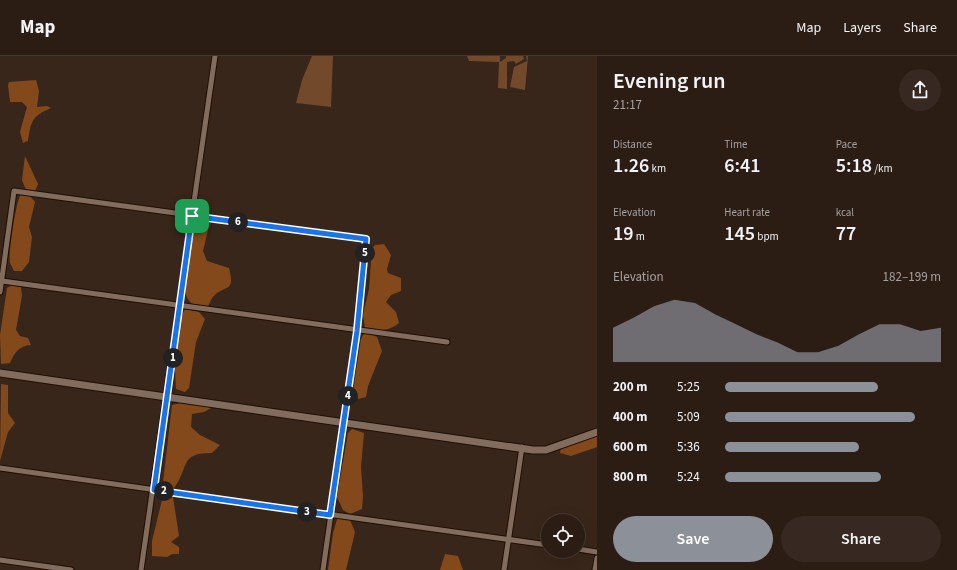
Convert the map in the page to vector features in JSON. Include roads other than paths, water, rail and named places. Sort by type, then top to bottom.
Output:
[{"type":"street","points":[[141,570],[154,490],[215,56]]},
{"type":"street","points":[[0,292],[14,191],[366,239],[357,331],[323,570]]},
{"type":"street","points":[[2,281],[357,331],[447,342]]},
{"type":"street","points":[[0,373],[546,450],[597,432]]},
{"type":"street","points":[[504,570],[522,447]]},
{"type":"street","points":[[0,468],[541,544]]},
{"type":"street","points":[[585,550],[597,552]]},
{"type":"street","points":[[595,570],[597,558]]},
{"type":"street","points":[[0,560],[71,570]]}]
